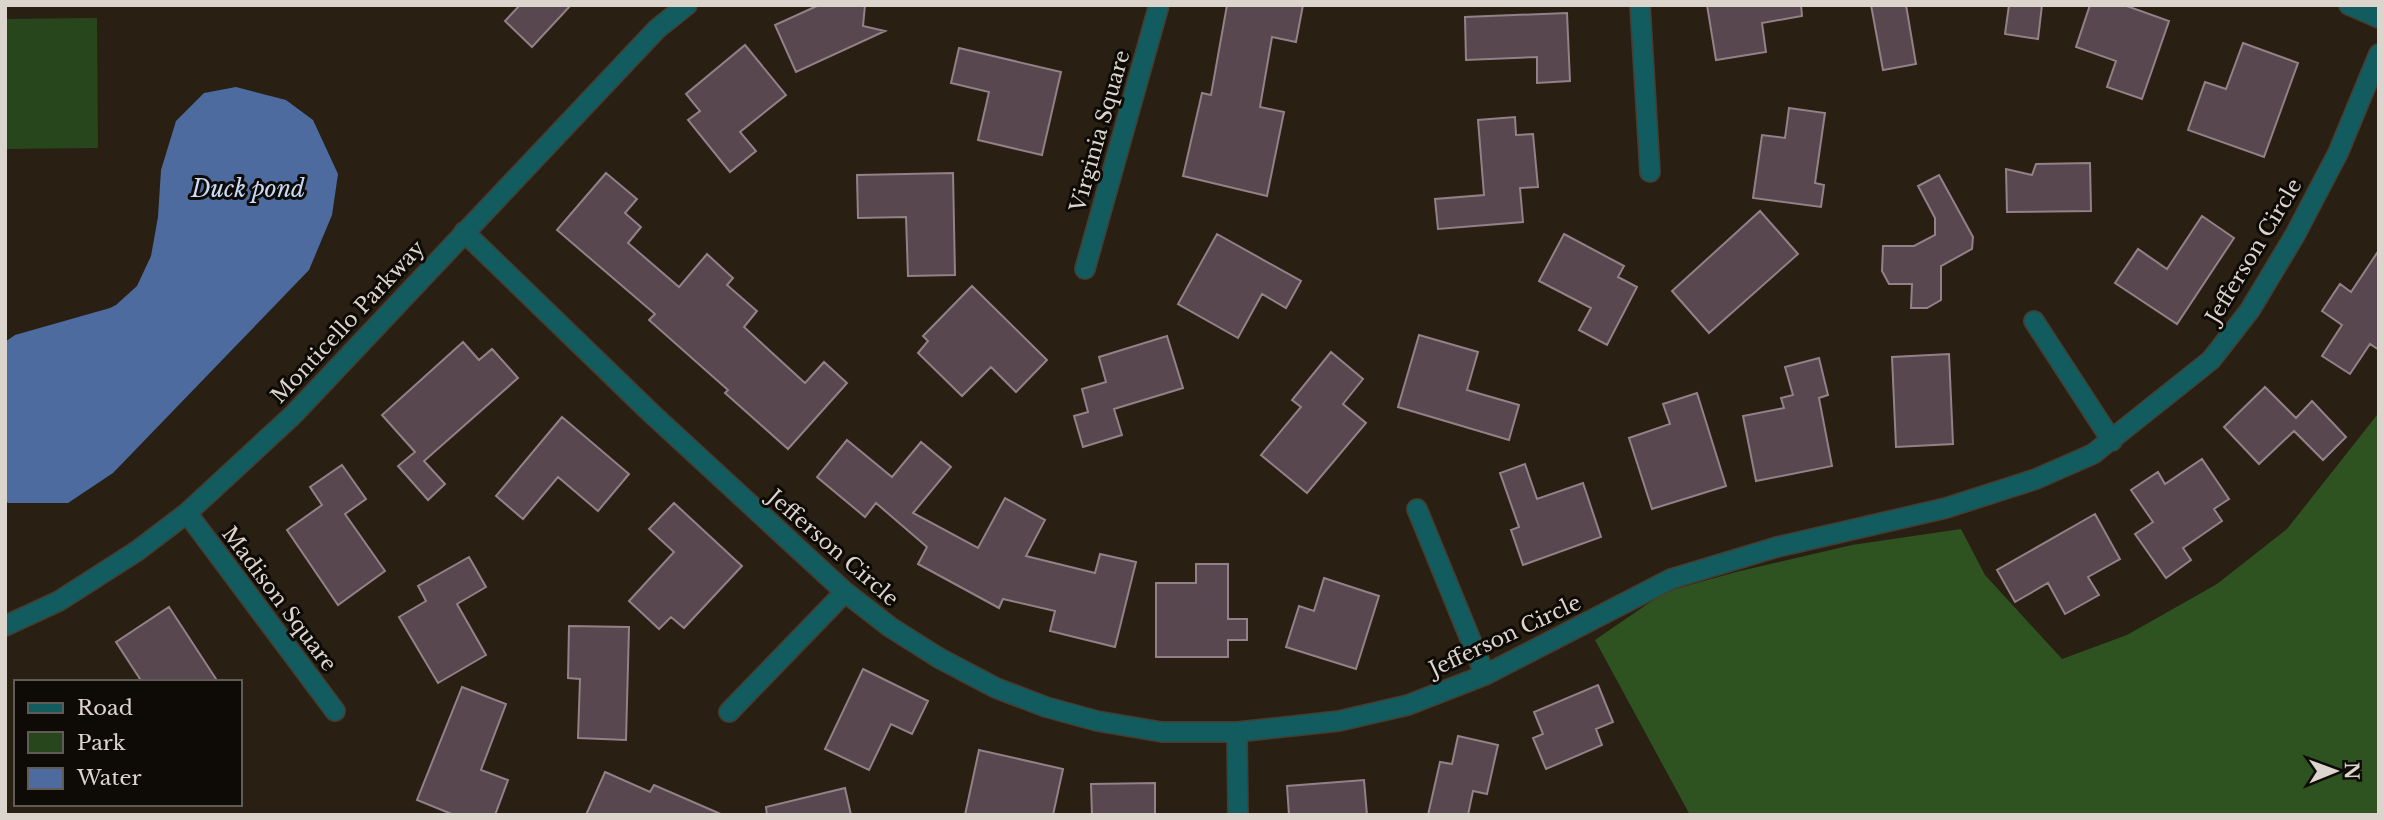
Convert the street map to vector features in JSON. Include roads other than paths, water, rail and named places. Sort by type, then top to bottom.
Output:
[{"type":"street","name":"Monticello Parkway","points":[[5,626],[59,601],[137,551],[187,513],[293,415],[657,29],[687,5]]},
{"type":"street","name":"Virginia Square","points":[[1085,269],[1159,5]]},
{"type":"street","points":[[1640,5],[1650,173]]},
{"type":"street","points":[[2349,5],[2379,18]]},
{"type":"street","name":"Jefferson Circle","points":[[464,232],[651,413],[845,592],[890,627],[939,658],[996,688],[1046,707],[1097,721],[1162,732],[1237,732],[1339,722],[1408,705],[1485,675],[1671,579],[1777,547],[1946,508],[2036,480],[2093,454],[2211,360],[2250,310],[2295,236],[2332,164],[2379,54]]},
{"type":"street","points":[[2034,321],[2112,441]]},
{"type":"street","points":[[1417,509],[1485,675]]},
{"type":"street","name":"Madison Square","points":[[187,513],[335,711]]},
{"type":"street","points":[[729,712],[845,592]]},
{"type":"street","points":[[1237,732],[1238,815]]},
{"type":"water","name":"Duck pond","points":[[236,87],[286,100],[313,120],[338,174],[332,215],[309,270],[113,473],[68,503],[8,503],[5,500],[5,342],[15,335],[110,308],[137,286],[151,256],[158,217],[161,170],[176,121],[204,93]]}]
